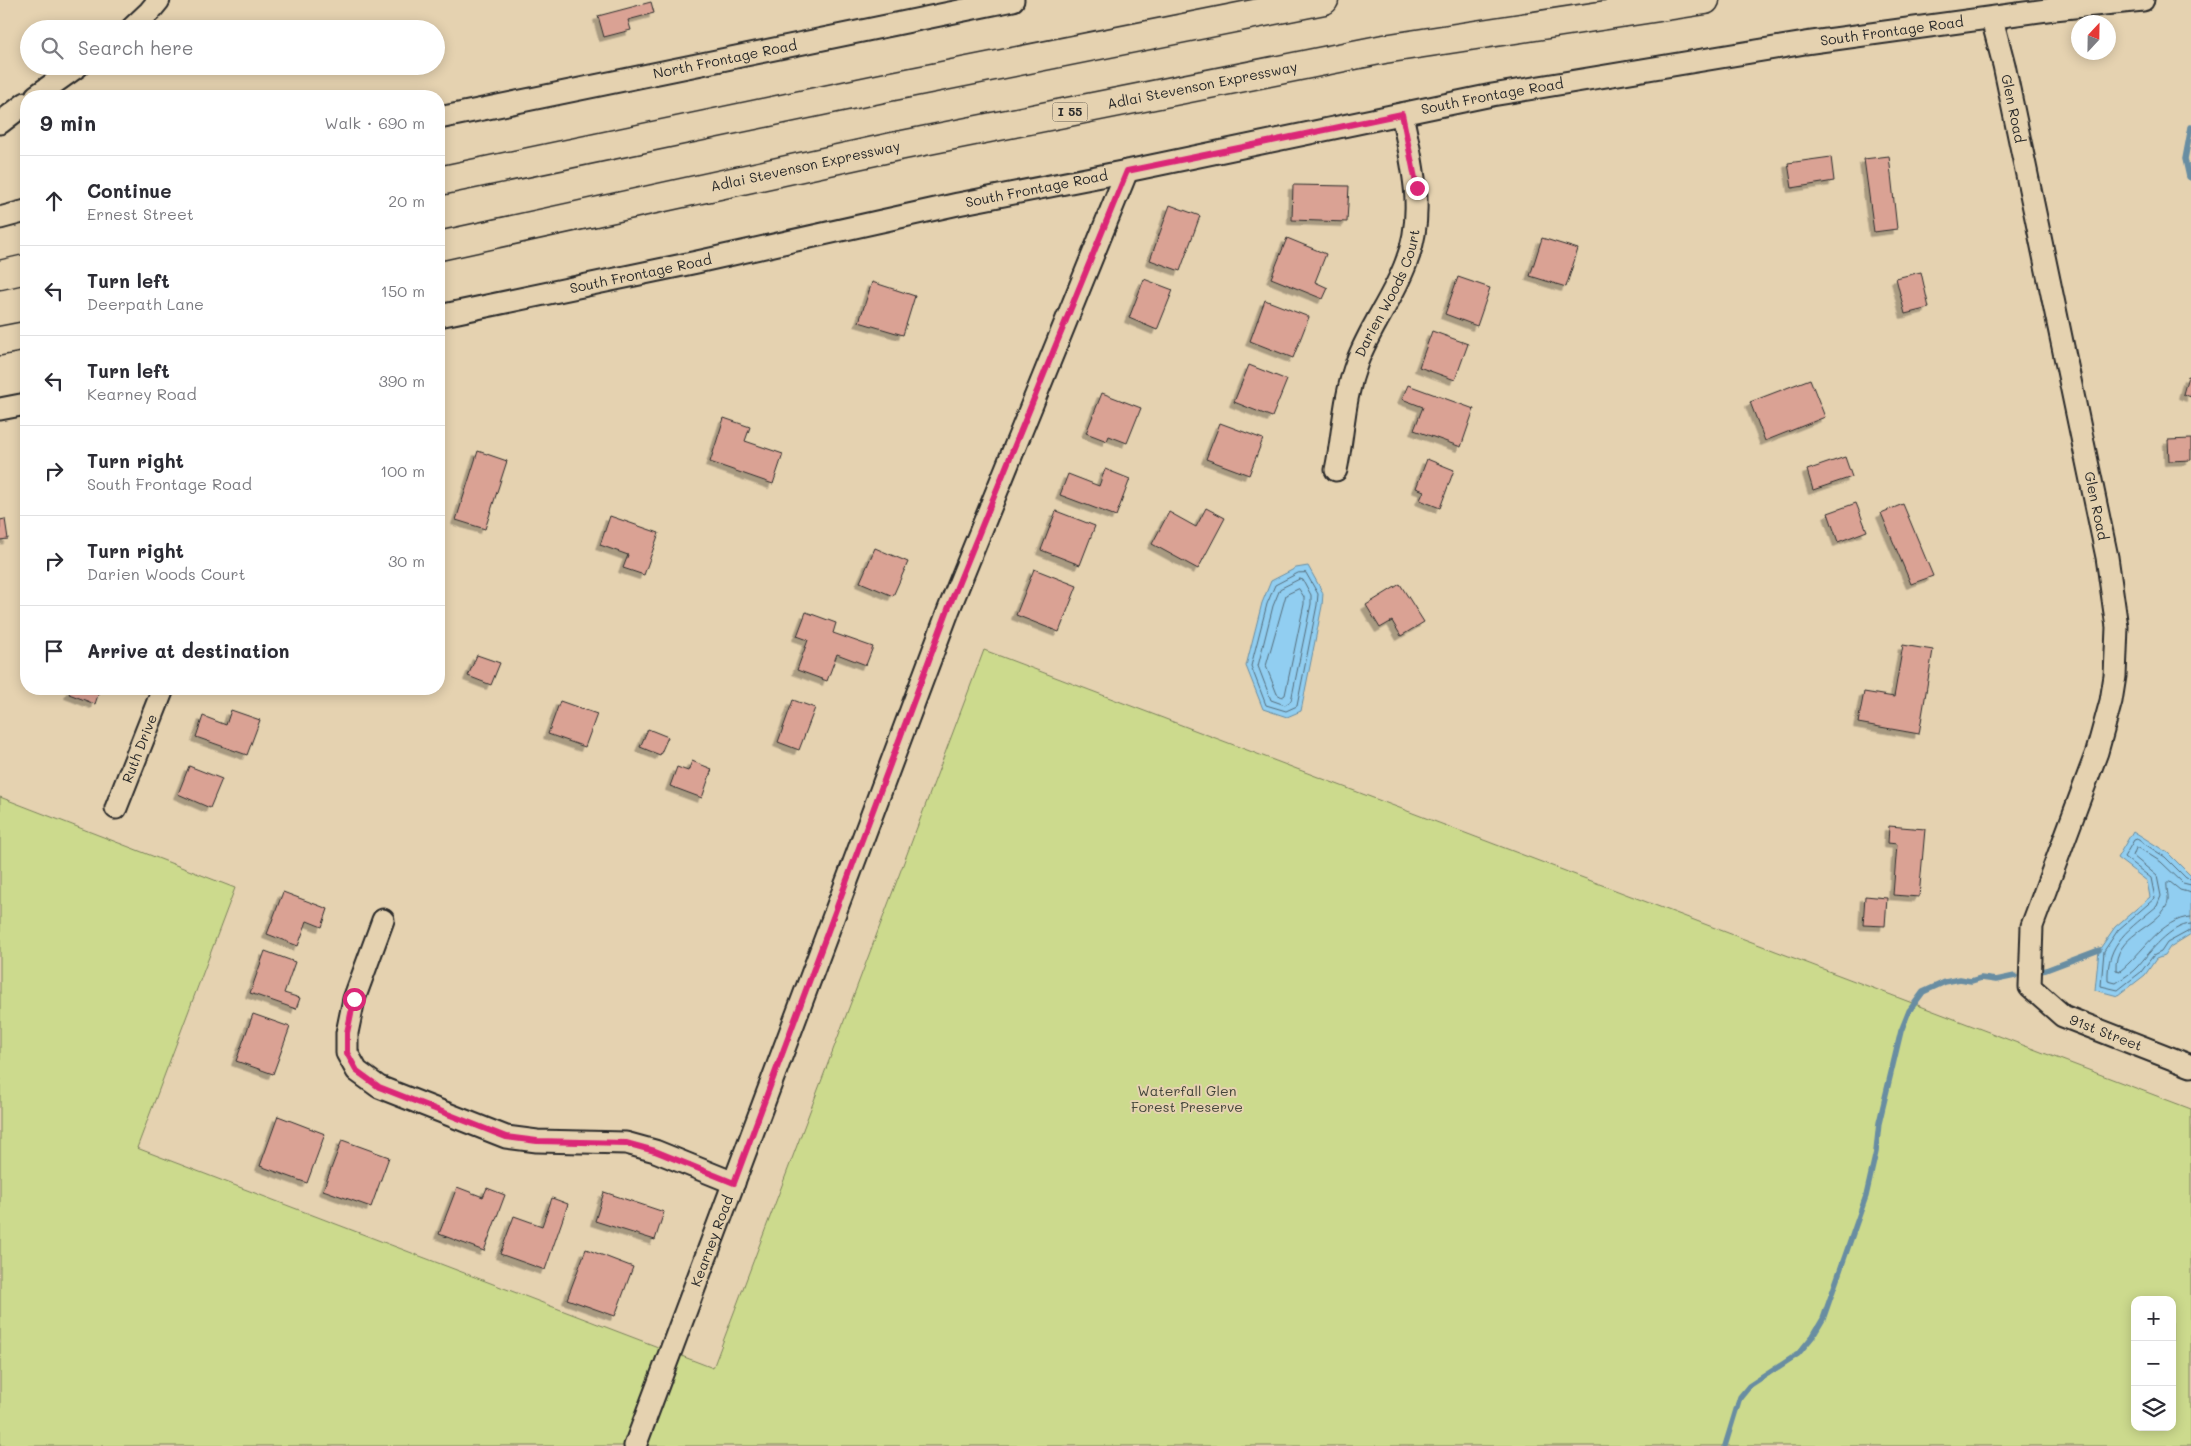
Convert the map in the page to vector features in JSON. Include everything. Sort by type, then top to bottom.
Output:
[{"type":"highway","points":[[445,180],[883,88],[1324,0]]},
{"type":"highway","name":"Adlai Stevenson Expressway","points":[[445,245],[893,147],[1384,49],[1705,0]]},
{"type":"highway","points":[[0,275],[20,270]]},
{"type":"highway","points":[[0,342],[20,337]]},
{"type":"street","points":[[140,20],[159,0]]},
{"type":"street","name":"North Frontage Road","points":[[445,117],[1013,0]]},
{"type":"street","name":"South Frontage Road","points":[[445,315],[706,260],[958,204],[1492,95],[1777,48],[2054,9],[2143,0]]},
{"type":"street","name":"Glen Road","points":[[1992,19],[2004,65],[2107,557],[2117,627],[2115,676],[2106,722],[2032,926],[2030,987]]},
{"type":"street","points":[[44,90],[65,75]]},
{"type":"street","points":[[0,123],[20,108]]},
{"type":"street","name":"Darien Woods Court","points":[[1336,470],[1341,446],[1342,420],[1351,379],[1368,337],[1407,263],[1416,225],[1417,188],[1402,114]]},
{"type":"street","name":"Kearney Road","points":[[635,1446],[948,609],[1127,171]]},
{"type":"street","points":[[0,218],[20,213]]},
{"type":"street","points":[[0,409],[20,405]]},
{"type":"street","name":"Ruth Drive","points":[[116,808],[161,695]]},
{"type":"street","points":[[383,920],[354,999],[347,1033],[347,1053],[357,1071],[379,1087],[506,1137],[537,1141],[626,1143],[655,1151],[734,1183]]},
{"type":"street","name":"91st Street","points":[[2030,987],[2063,1016],[2191,1066]]},
{"type":"green space","name":"Waterfall Glen Forest Preserve","points":[[984,650],[2191,1109],[2191,1446],[0,1446],[0,797],[235,888],[137,1148],[713,1368]]},
{"type":"water","points":[[1308,566],[1323,593],[1322,606],[1301,711],[1287,717],[1263,709],[1246,666],[1262,603],[1271,581],[1296,568]]},
{"type":"water","points":[[2133,831],[2168,853],[2191,876],[2191,934],[2170,947],[2164,956],[2156,959],[2145,975],[2118,996],[2095,990],[2099,950],[2115,927],[2150,897],[2147,881],[2117,858]]},
{"type":"building","points":[[651,2],[654,13],[628,20],[631,30],[604,37],[598,16]]},
{"type":"building","points":[[1889,156],[1897,229],[1874,232],[1864,159]]},
{"type":"building","points":[[1831,157],[1834,181],[1792,188],[1788,163]]},
{"type":"building","points":[[1293,185],[1349,186],[1347,222],[1292,220]]},
{"type":"building","points":[[1170,205],[1200,216],[1180,271],[1150,260]]},
{"type":"building","points":[[1287,238],[1326,254],[1315,282],[1328,288],[1323,299],[1271,278]]},
{"type":"building","points":[[1542,238],[1578,249],[1566,287],[1530,276]]},
{"type":"building","points":[[1921,272],[1929,308],[1905,314],[1896,278]]},
{"type":"building","points":[[1458,277],[1490,288],[1477,326],[1445,314]]},
{"type":"building","points":[[1144,279],[1173,290],[1157,330],[1129,318]]},
{"type":"building","points":[[872,282],[915,296],[903,335],[859,322]]},
{"type":"building","points":[[1265,300],[1309,317],[1293,358],[1250,341]]},
{"type":"building","points":[[1432,331],[1468,344],[1455,380],[1419,367]]},
{"type":"building","points":[[1249,365],[1287,380],[1272,417],[1234,402]]},
{"type":"building","points":[[2188,376],[2191,377],[2191,397],[2183,394]]},
{"type":"building","points":[[1810,379],[1825,417],[1765,441],[1750,402]]},
{"type":"building","points":[[1408,385],[1474,409],[1461,447],[1414,430],[1423,407],[1402,399]]},
{"type":"building","points":[[1102,393],[1141,408],[1127,443],[1109,436],[1107,441],[1086,433]]},
{"type":"building","points":[[724,418],[750,427],[745,441],[783,454],[773,484],[710,462]]},
{"type":"building","points":[[1220,423],[1263,439],[1249,475],[1206,459]]},
{"type":"building","points":[[2191,439],[2191,460],[2169,461],[2168,440]]},
{"type":"building","points":[[478,451],[507,461],[485,529],[456,520]]},
{"type":"building","points":[[1845,457],[1852,477],[1813,490],[1807,470]]},
{"type":"building","points":[[1427,459],[1454,470],[1440,508],[1420,500],[1424,491],[1416,488]]},
{"type":"building","points":[[1105,469],[1130,479],[1116,516],[1060,495],[1068,474],[1099,486]]},
{"type":"building","points":[[1856,503],[1867,531],[1838,542],[1828,513]]},
{"type":"building","points":[[1903,504],[1933,576],[1911,584],[1881,513]]},
{"type":"building","points":[[1206,508],[1225,518],[1198,569],[1152,544],[1169,512],[1196,527]]},
{"type":"building","points":[[1056,511],[1095,526],[1080,565],[1041,550]]},
{"type":"building","points":[[610,516],[659,533],[644,575],[623,568],[628,555],[600,545]]},
{"type":"building","points":[[5,519],[8,539],[0,540],[0,520]]},
{"type":"building","points":[[875,548],[908,562],[893,596],[860,582]]},
{"type":"building","points":[[1034,569],[1077,586],[1059,632],[1016,615]]},
{"type":"building","points":[[1400,584],[1424,622],[1401,636],[1392,621],[1380,628],[1366,605]]},
{"type":"building","points":[[806,612],[836,623],[833,633],[873,647],[866,665],[837,654],[827,681],[797,670],[808,640],[797,636]]},
{"type":"building","points":[[1903,645],[1933,650],[1919,734],[1858,723],[1864,692],[1894,697]]},
{"type":"building","points":[[477,655],[500,663],[491,685],[468,676]]},
{"type":"building","points":[[72,695],[98,695],[95,704]]},
{"type":"building","points":[[793,700],[815,708],[799,750],[778,742]]},
{"type":"building","points":[[560,701],[597,714],[585,747],[548,734]]},
{"type":"building","points":[[231,710],[260,720],[247,755],[196,737],[203,716],[226,725]]},
{"type":"building","points":[[648,729],[668,737],[660,755],[640,747]]},
{"type":"building","points":[[692,761],[712,769],[702,798],[670,786],[677,767],[688,771]]},
{"type":"building","points":[[189,766],[222,779],[210,808],[178,794]]},
{"type":"building","points":[[1889,826],[1925,829],[1919,897],[1893,895],[1897,844],[1888,843]]},
{"type":"building","points":[[283,892],[328,909],[322,927],[307,921],[298,946],[267,934]]},
{"type":"building","points":[[1865,896],[1887,898],[1885,926],[1863,925]]},
{"type":"building","points":[[265,951],[295,962],[284,993],[300,998],[296,1009],[250,993]]},
{"type":"building","points":[[253,1014],[290,1027],[273,1074],[236,1061]]},
{"type":"building","points":[[278,1116],[325,1134],[307,1183],[260,1166]]},
{"type":"building","points":[[342,1140],[389,1157],[371,1207],[323,1190]]},
{"type":"building","points":[[457,1187],[483,1197],[487,1188],[505,1195],[484,1251],[439,1234]]},
{"type":"building","points":[[604,1192],[664,1212],[655,1240],[595,1221]]},
{"type":"building","points":[[552,1198],[568,1204],[545,1270],[500,1254],[514,1216],[542,1226]]},
{"type":"building","points":[[586,1249],[633,1267],[615,1316],[567,1299]]},
{"type":"waterway","points":[[2191,127],[2185,159],[2189,177],[2191,178]]},
{"type":"waterway","points":[[2035,972],[2046,970],[2099,950]]},
{"type":"waterway","points":[[1725,1446],[1740,1397],[1749,1386],[1798,1354],[1813,1336],[1823,1319],[1866,1196],[1876,1152],[1879,1123],[1901,1031],[1909,1011],[1923,992],[1945,982],[1960,979],[1971,981],[1981,978],[1996,980],[2015,976]]},
{"type":"route","points":[[354,999],[347,1033],[347,1053],[357,1071],[379,1087],[506,1137],[537,1141],[626,1143],[655,1151],[734,1183],[948,609],[1127,171],[1402,114],[1417,188]]}]
